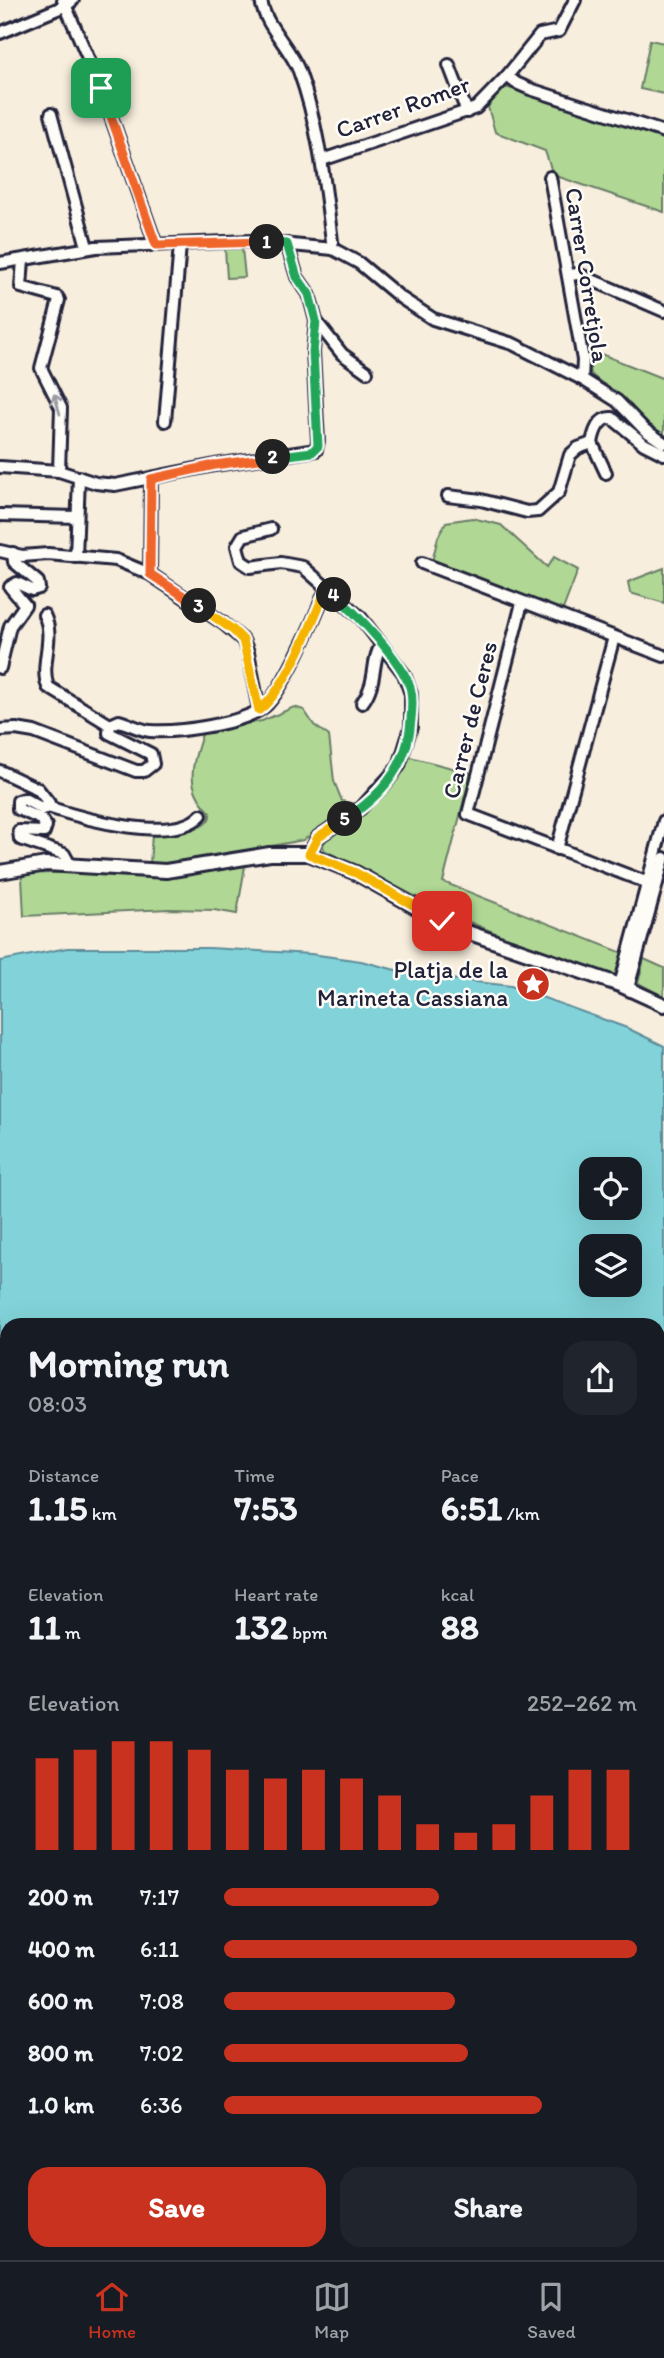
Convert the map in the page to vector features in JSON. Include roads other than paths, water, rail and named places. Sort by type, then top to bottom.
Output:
[{"type":"street","points":[[261,0],[265,15],[299,71],[317,131],[323,160],[332,249]]},
{"type":"street","name":"Carrer Romer","points":[[323,160],[467,111],[485,101],[540,35],[559,31],[575,0]]},
{"type":"street","points":[[0,33],[68,2],[156,245]]},
{"type":"street","points":[[449,65],[467,111]]},
{"type":"street","points":[[507,76],[530,89],[664,132]]},
{"type":"street","points":[[51,114],[87,247]]},
{"type":"street","name":"Carrer Corretjola","points":[[550,177],[583,360],[582,379]]},
{"type":"street","points":[[0,263],[87,247],[237,242],[332,249],[359,263],[401,298],[433,319],[513,344],[582,379],[617,401],[645,430],[664,443]]},
{"type":"street","points":[[0,467],[59,471],[115,485],[215,465],[316,450],[318,441],[313,346],[316,321],[309,294],[297,277],[287,244]]},
{"type":"street","points":[[165,421],[180,245]]},
{"type":"street","points":[[23,260],[21,287],[57,296],[60,300],[41,368],[61,408],[59,471]]},
{"type":"street","points":[[569,275],[578,274],[664,311]]},
{"type":"street","points":[[316,321],[342,354],[367,372]]},
{"type":"street","points":[[606,473],[592,443],[600,422],[612,418],[644,444],[664,454]]},
{"type":"street","points":[[448,496],[535,512],[559,492],[570,455],[578,448],[592,443]]},
{"type":"street","points":[[76,557],[79,477]]},
{"type":"street","points":[[150,574],[151,479]]},
{"type":"street","points":[[0,515],[77,517]]},
{"type":"street","points":[[271,529],[243,536],[237,546],[241,561],[256,568],[281,563],[303,567],[361,618],[400,668],[410,689],[411,727],[405,753],[395,773],[361,808],[318,837],[309,854]]},
{"type":"street","points":[[0,551],[22,556],[48,554],[116,560],[150,574],[223,622],[243,640],[259,710]]},
{"type":"street","points":[[0,668],[10,626],[25,605],[10,587],[17,583],[33,590],[39,588],[38,582],[14,562],[13,553]]},
{"type":"street","points":[[422,563],[664,656]]},
{"type":"street","points":[[110,725],[119,721],[145,730],[168,731],[222,722],[259,710],[271,699],[311,624],[326,589]]},
{"type":"street","name":"Carrer de Ceres","points":[[522,603],[467,813],[652,884]]},
{"type":"street","points":[[44,615],[49,629],[45,679],[48,687],[110,725]]},
{"type":"street","points":[[557,849],[614,637]]},
{"type":"street","points":[[362,703],[371,688],[377,652],[381,646]]},
{"type":"street","points":[[0,730],[34,732],[136,771],[151,767],[151,754],[111,736],[110,725]]},
{"type":"street","points":[[0,771],[38,789],[48,799],[48,807]]},
{"type":"street","points":[[70,865],[66,855],[23,841],[18,836],[22,830],[44,832],[46,825],[41,819],[18,808],[18,801],[24,799],[40,808],[48,807],[99,822],[151,827],[189,824],[201,815]]},
{"type":"street","points":[[624,987],[652,884],[664,821]]},
{"type":"street","points":[[0,872],[46,864],[159,871],[270,854],[309,854],[356,873],[437,919],[464,931],[624,987],[664,1005]]},
{"type":"street","points":[[652,884],[664,858]]},
{"type":"water","points":[[67,948],[210,948],[311,954],[361,961],[415,975],[511,986],[627,1028],[664,1046],[664,1318],[0,1318],[0,961]]},
{"type":"place","name":"Platja de la Marineta Cassiana","points":[[533,984]]}]
